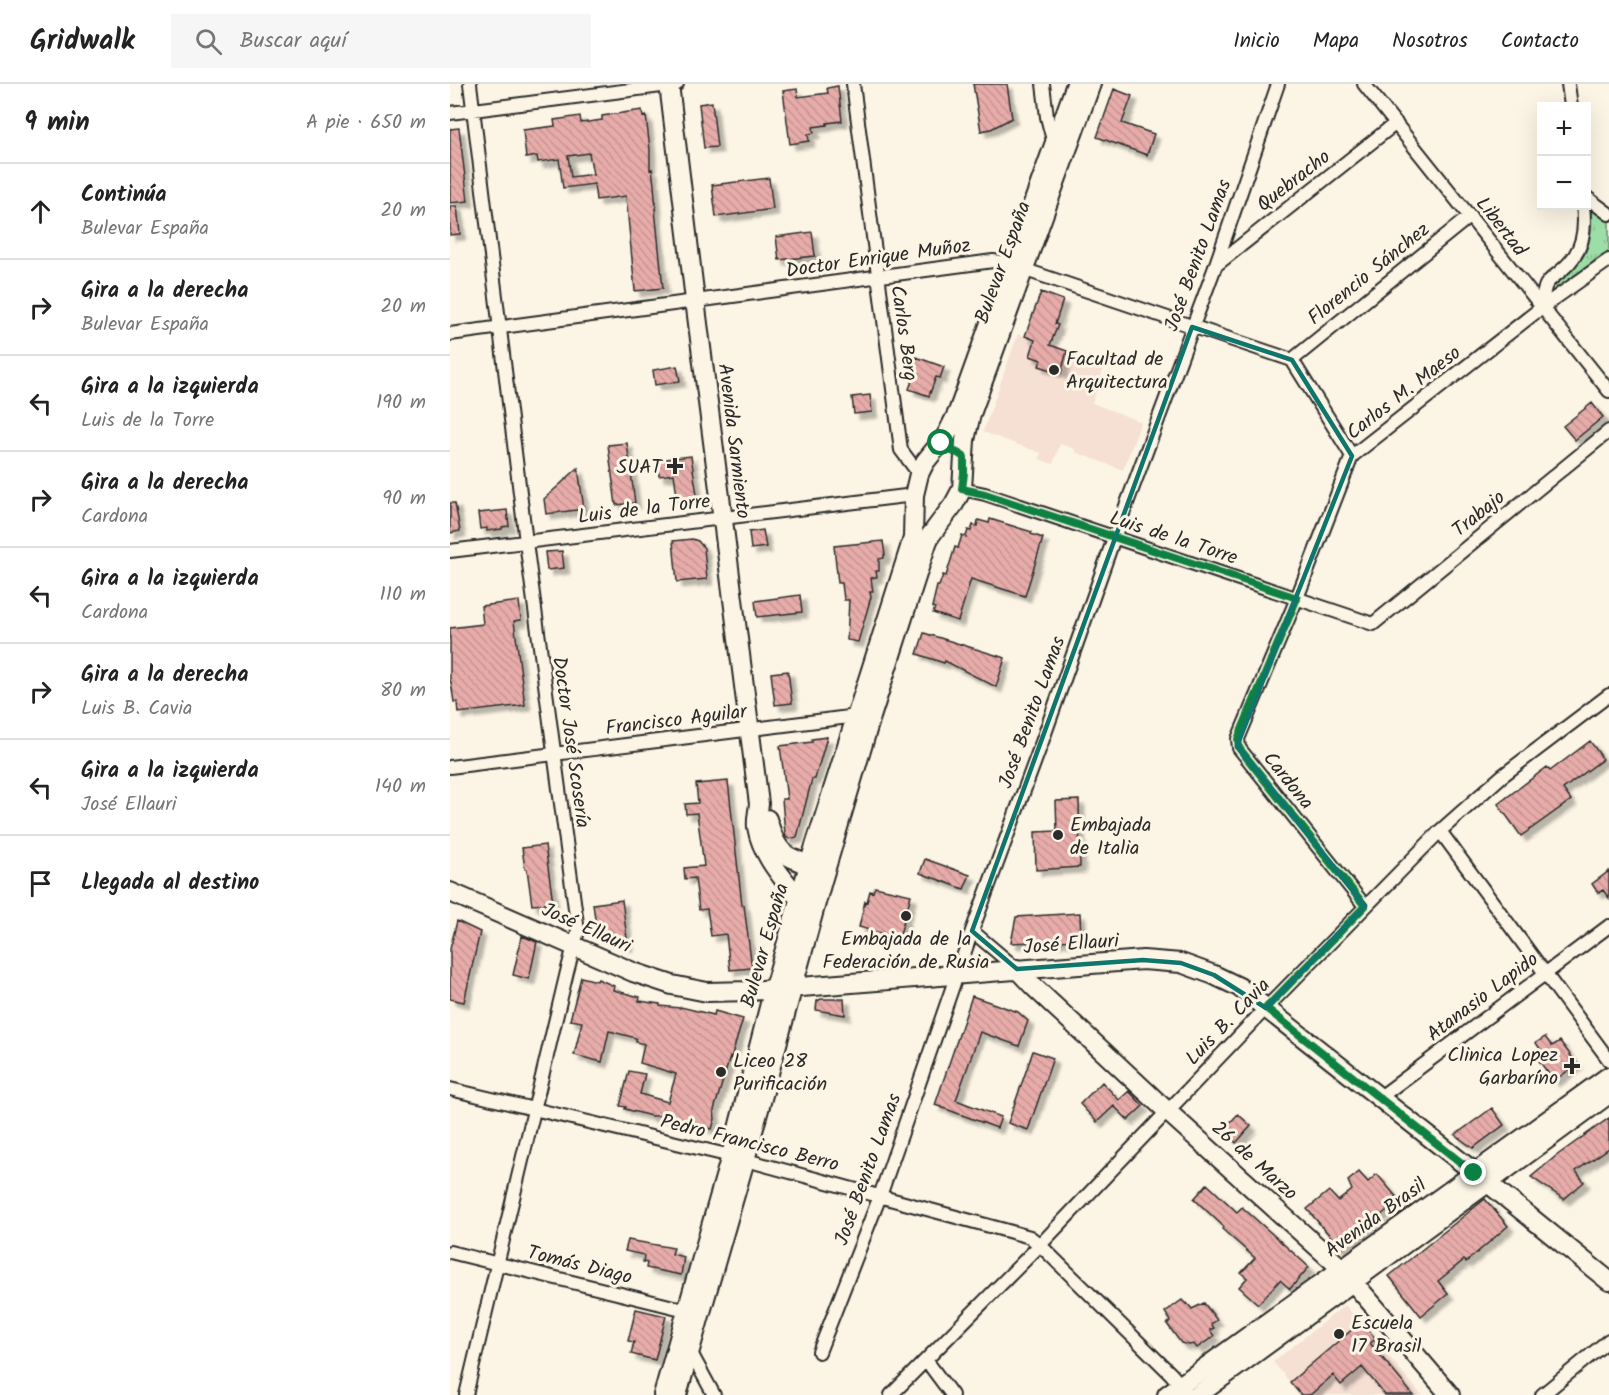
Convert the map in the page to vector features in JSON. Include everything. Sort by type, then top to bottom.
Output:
[{"type":"street","name":"Doctor José Scosería","points":[[466,1395],[578,931],[553,754],[470,84]]},
{"type":"street","points":[[450,113],[672,84]]},
{"type":"street","name":"Avenida Sarmiento","points":[[672,84],[695,300],[759,804],[757,828],[764,849],[774,867],[800,900]]},
{"type":"street","name":"Carlos Berg","points":[[853,84],[901,450],[919,474]]},
{"type":"street","points":[[1043,84],[1047,117],[1054,144]]},
{"type":"street","name":"Bulevar España","points":[[738,1158],[774,988],[809,865],[923,552],[930,536],[962,489],[967,431],[1054,144],[1076,84]]},
{"type":"street","name":"Bulevar España","points":[[663,1395],[694,1312],[738,1158],[793,987],[913,538],[914,503],[919,474],[925,462],[946,436],[958,412],[1091,84]]},
{"type":"street","name":"José Benito Lamas","points":[[819,1352],[880,1196],[972,931],[1215,267],[1278,84]]},
{"type":"street","name":"Libertad","points":[[1364,84],[1609,391]]},
{"type":"street","points":[[1568,84],[1570,102]]},
{"type":"street","name":"Quebracho","points":[[1215,267],[1396,123]]},
{"type":"street","points":[[1591,200],[1609,214]]},
{"type":"street","points":[[1541,308],[1546,284],[1571,263],[1580,250],[1584,235],[1583,210]]},
{"type":"street","name":"Florencio Sánchez","points":[[1292,360],[1470,216]]},
{"type":"street","name":"Carlos M. Maeso","points":[[1297,598],[1352,456],[1541,308],[1609,260]]},
{"type":"street","name":"Doctor Enrique Muñoz","points":[[450,334],[993,261],[1018,267],[1292,360]]},
{"type":"street","points":[[1292,360],[1352,456]]},
{"type":"street","name":"Trabajo","points":[[1373,624],[1609,431]]},
{"type":"street","points":[[936,450],[954,451],[964,457]]},
{"type":"street","name":"Luis de la Torre","points":[[962,489],[985,494],[1373,624]]},
{"type":"street","points":[[914,503],[920,516],[928,519],[942,518]]},
{"type":"street","name":"Luis de la Torre","points":[[450,551],[722,518],[914,503]]},
{"type":"street","name":"Cardona","points":[[1297,598],[1238,739],[1238,744],[1365,906]]},
{"type":"street","name":"Luis B. Cavia","points":[[891,1395],[1040,1245],[1266,1008],[1440,831],[1502,776],[1609,695]]},
{"type":"street","name":"Francisco Aguilar","points":[[450,767],[750,729],[864,718]]},
{"type":"street","name":"Avenida Sarmiento","points":[[759,804],[781,851],[809,865],[822,881]]},
{"type":"street","points":[[1440,831],[1609,1060]]},
{"type":"street","name":"José Ellauri","points":[[450,892],[633,972],[672,985],[707,992],[1143,960],[1181,963],[1239,987],[1609,1281]]},
{"type":"street","name":"Atanasio Lapido","points":[[1379,1098],[1609,926]]},
{"type":"street","points":[[972,931],[1017,969]]},
{"type":"street","name":"26 de Marzo","points":[[1017,969],[1168,1112],[1348,1275],[1450,1395]]},
{"type":"street","name":"Avenida Brasil","points":[[1179,1392],[1348,1275],[1481,1178],[1609,1076]]},
{"type":"street","name":"Pedro Francisco Berro","points":[[450,1089],[738,1158],[1030,1237],[1179,1392]]},
{"type":"street","name":"Avenida Brasil","points":[[1481,1178],[1609,1094]]},
{"type":"street","name":"Tomás Diago","points":[[450,1252],[694,1312]]},
{"type":"street","name":"Avenida Brasil","points":[[1198,1395],[1348,1275]]},
{"type":"street","name":"Bulevar España","points":[[677,1395],[690,1351],[694,1312]]},
{"type":"street","points":[[1542,1395],[1609,1340]]},
{"type":"street","points":[[690,1351],[714,1395]]},
{"type":"street","points":[[926,1360],[952,1395]]},
{"type":"highlighted area","points":[[1192,327],[1292,360],[1352,456],[1237,746],[1365,906],[1266,1008],[1214,975],[1181,963],[1143,960],[1017,969],[972,931]]},
{"type":"shaded area","points":[[1018,334],[1105,365],[1092,403],[1141,422],[1123,470],[1060,444],[1053,464],[1039,459],[1041,453],[983,432]]},
{"type":"shaded area","name":"Escuela 17 Brasil","points":[[1345,1305],[1422,1395],[1301,1395],[1273,1362]]},
{"type":"green space","points":[[1596,210],[1609,219],[1609,250],[1557,288],[1555,285],[1573,270],[1584,255],[1590,237],[1591,213]]},
{"type":"building","points":[[973,84],[1007,84],[1012,118],[991,129],[981,131]]},
{"type":"building","points":[[838,86],[842,121],[813,127],[814,133],[808,134],[809,141],[790,144],[783,91],[797,89],[798,97],[828,93],[827,88]]},
{"type":"building","points":[[1114,89],[1132,96],[1122,123],[1154,134],[1147,155],[1097,137]]},
{"type":"building","points":[[712,102],[717,147],[704,148],[699,104]]},
{"type":"building","points":[[642,110],[643,117],[646,116],[663,288],[635,291],[626,196],[596,200],[594,184],[563,188],[559,159],[538,162],[537,156],[526,158],[523,130],[555,126],[554,120],[580,116],[581,123],[602,120],[602,116]],"holes":[[[589,153],[593,174],[571,177],[568,156]]]},
{"type":"building","points":[[459,128],[468,201],[450,203],[450,129]]},
{"type":"building","points":[[769,178],[773,209],[716,217],[712,185]]},
{"type":"building","points":[[450,206],[457,206],[460,234],[450,235]]},
{"type":"building","points":[[812,232],[815,256],[779,260],[776,237]]},
{"type":"building","points":[[1041,292],[1063,300],[1055,324],[1058,325],[1050,345],[1067,351],[1061,373],[1039,366],[1041,360],[1030,356],[1035,340],[1025,336]]},
{"type":"building","points":[[916,357],[944,367],[940,378],[936,377],[929,396],[909,389],[916,370],[912,369]]},
{"type":"building","points":[[677,366],[680,381],[655,385],[653,370]]},
{"type":"building","points":[[870,395],[872,412],[854,414],[852,397]]},
{"type":"building","points":[[1592,403],[1603,417],[1575,440],[1563,426]]},
{"type":"building","points":[[627,443],[635,503],[616,505],[608,445]]},
{"type":"building","points":[[691,456],[697,495],[694,500],[678,503],[674,474],[659,476],[657,460]]},
{"type":"building","points":[[578,468],[584,509],[546,514],[544,499]]},
{"type":"building","points":[[450,503],[455,503],[460,531],[450,533]]},
{"type":"building","points":[[507,510],[509,526],[487,531],[487,528],[480,529],[478,513]]},
{"type":"building","points":[[990,519],[1032,532],[1031,534],[1043,538],[1025,596],[971,579],[958,621],[933,613],[935,608],[932,607],[937,586],[943,575],[946,576],[955,547],[958,548],[962,535],[966,537],[973,525],[977,526],[978,520],[989,523]]},
{"type":"building","points":[[763,530],[766,547],[751,549],[749,532]]},
{"type":"building","points":[[692,539],[698,541],[704,548],[707,579],[677,582],[673,541]]},
{"type":"building","points":[[883,541],[885,555],[884,558],[879,559],[877,577],[871,578],[873,592],[870,592],[871,597],[858,642],[847,640],[849,600],[844,600],[842,583],[838,583],[834,546]]},
{"type":"building","points":[[562,551],[564,568],[547,570],[545,552]]},
{"type":"building","points":[[800,595],[802,612],[757,617],[755,601]]},
{"type":"building","points":[[519,601],[521,620],[514,621],[525,705],[458,713],[450,682],[450,628],[483,624],[481,606]]},
{"type":"building","points":[[924,633],[1005,658],[996,687],[945,661],[944,663],[917,654]]},
{"type":"building","points":[[788,671],[792,703],[775,705],[771,673]]},
{"type":"building","points":[[827,737],[815,779],[812,779],[797,837],[789,839],[785,834],[782,799],[787,799],[780,746],[812,742],[812,739]]},
{"type":"building","points":[[1590,741],[1603,759],[1563,789],[1571,800],[1521,836],[1498,804],[1547,767],[1550,771]]},
{"type":"building","points":[[728,781],[742,905],[744,905],[752,968],[730,970],[726,934],[711,936],[707,909],[699,910],[695,878],[685,879],[684,868],[704,866],[697,813],[686,814],[685,804],[698,803],[696,784]]},
{"type":"building","name":"Embajada de Italia","points":[[1079,800],[1080,867],[1036,870],[1035,832],[1057,831],[1056,801]]},
{"type":"building","points":[[545,845],[553,903],[532,905],[522,848]]},
{"type":"building","points":[[925,859],[970,875],[964,889],[920,873]]},
{"type":"building","points":[[1609,871],[1609,898],[1603,890],[1598,893],[1592,884]]},
{"type":"building","points":[[875,887],[911,895],[899,938],[859,927],[865,901],[867,902],[870,891],[873,892]]},
{"type":"building","points":[[622,900],[628,946],[597,934],[593,904]]},
{"type":"building","points":[[1080,913],[1081,940],[1011,943],[1016,917]]},
{"type":"building","points":[[457,921],[480,932],[464,1002],[450,999],[450,949]]},
{"type":"building","points":[[522,936],[537,942],[529,979],[513,975]]},
{"type":"building","points":[[581,977],[597,981],[598,979],[614,986],[613,990],[640,997],[639,1001],[660,1004],[660,1006],[681,1007],[714,1015],[715,1011],[743,1019],[714,1110],[715,1119],[712,1129],[660,1116],[651,1116],[620,1106],[629,1071],[645,1074],[640,1094],[668,1102],[676,1074],[640,1063],[644,1044],[636,1042],[636,1038],[609,1031],[602,1062],[574,1055],[582,1022],[570,1020]]},
{"type":"building","points":[[972,996],[1018,1012],[1028,1021],[1019,1046],[980,1032],[956,1100],[1001,1117],[997,1128],[935,1105]]},
{"type":"building","points":[[844,999],[845,1015],[816,1010],[817,1001]]},
{"type":"building","points":[[1545,1037],[1552,1046],[1560,1041],[1577,1064],[1554,1081],[1537,1058],[1543,1053],[1536,1043]]},
{"type":"building","points":[[1033,1051],[1053,1058],[1028,1130],[1008,1123]]},
{"type":"building","points":[[1102,1082],[1119,1100],[1129,1091],[1143,1106],[1128,1120],[1114,1106],[1097,1122],[1080,1104]]},
{"type":"building","points":[[1492,1108],[1504,1125],[1473,1148],[1455,1135]]},
{"type":"building","points":[[1238,1114],[1251,1126],[1236,1143],[1223,1130]]},
{"type":"building","points":[[1609,1118],[1609,1148],[1576,1171],[1584,1182],[1564,1199],[1531,1177],[1556,1156]]},
{"type":"building","points":[[1359,1172],[1368,1182],[1377,1174],[1399,1200],[1341,1249],[1307,1209],[1329,1191],[1338,1201],[1352,1190],[1348,1181]]},
{"type":"building","points":[[1207,1184],[1237,1212],[1242,1207],[1309,1267],[1290,1289],[1280,1280],[1258,1304],[1239,1287],[1247,1278],[1241,1273],[1255,1258],[1222,1229],[1224,1227],[1194,1199]]},
{"type":"building","points":[[1485,1199],[1508,1226],[1466,1262],[1464,1260],[1438,1281],[1448,1294],[1421,1316],[1389,1276]]},
{"type":"building","points":[[628,1240],[674,1248],[672,1254],[684,1257],[681,1275],[646,1268],[647,1263],[643,1262],[644,1255],[625,1251]]},
{"type":"building","points":[[1182,1300],[1192,1309],[1204,1303],[1217,1320],[1211,1324],[1214,1328],[1210,1330],[1214,1336],[1197,1348],[1194,1344],[1181,1343],[1167,1324],[1170,1321],[1165,1312]]},
{"type":"building","points":[[636,1309],[666,1316],[655,1360],[631,1354],[634,1342],[628,1341]]},
{"type":"building","points":[[1361,1322],[1376,1339],[1370,1343],[1413,1395],[1385,1395],[1362,1367],[1341,1385],[1333,1375],[1310,1395],[1301,1395],[1290,1382]]},
{"type":"place","name":"Facultad de Arquitectura","points":[[1054,370]]},
{"type":"place","name":"SUAT","points":[[675,466]]},
{"type":"place","name":"Embajada de Italia","points":[[1058,835]]},
{"type":"place","name":"Embajada de la Federación de Rusia","points":[[906,916]]},
{"type":"place","name":"Clinica Lopez Garbaríno","points":[[1572,1066]]},
{"type":"place","name":"Liceo 28 Purificación","points":[[721,1072]]},
{"type":"place","name":"Escuela 17 Brasil","points":[[1339,1334]]},
{"type":"route","points":[[941,443],[936,450],[954,451],[964,457],[962,489],[985,494],[1297,598],[1238,739],[1238,744],[1365,906],[1266,1008],[1474,1173]]}]
